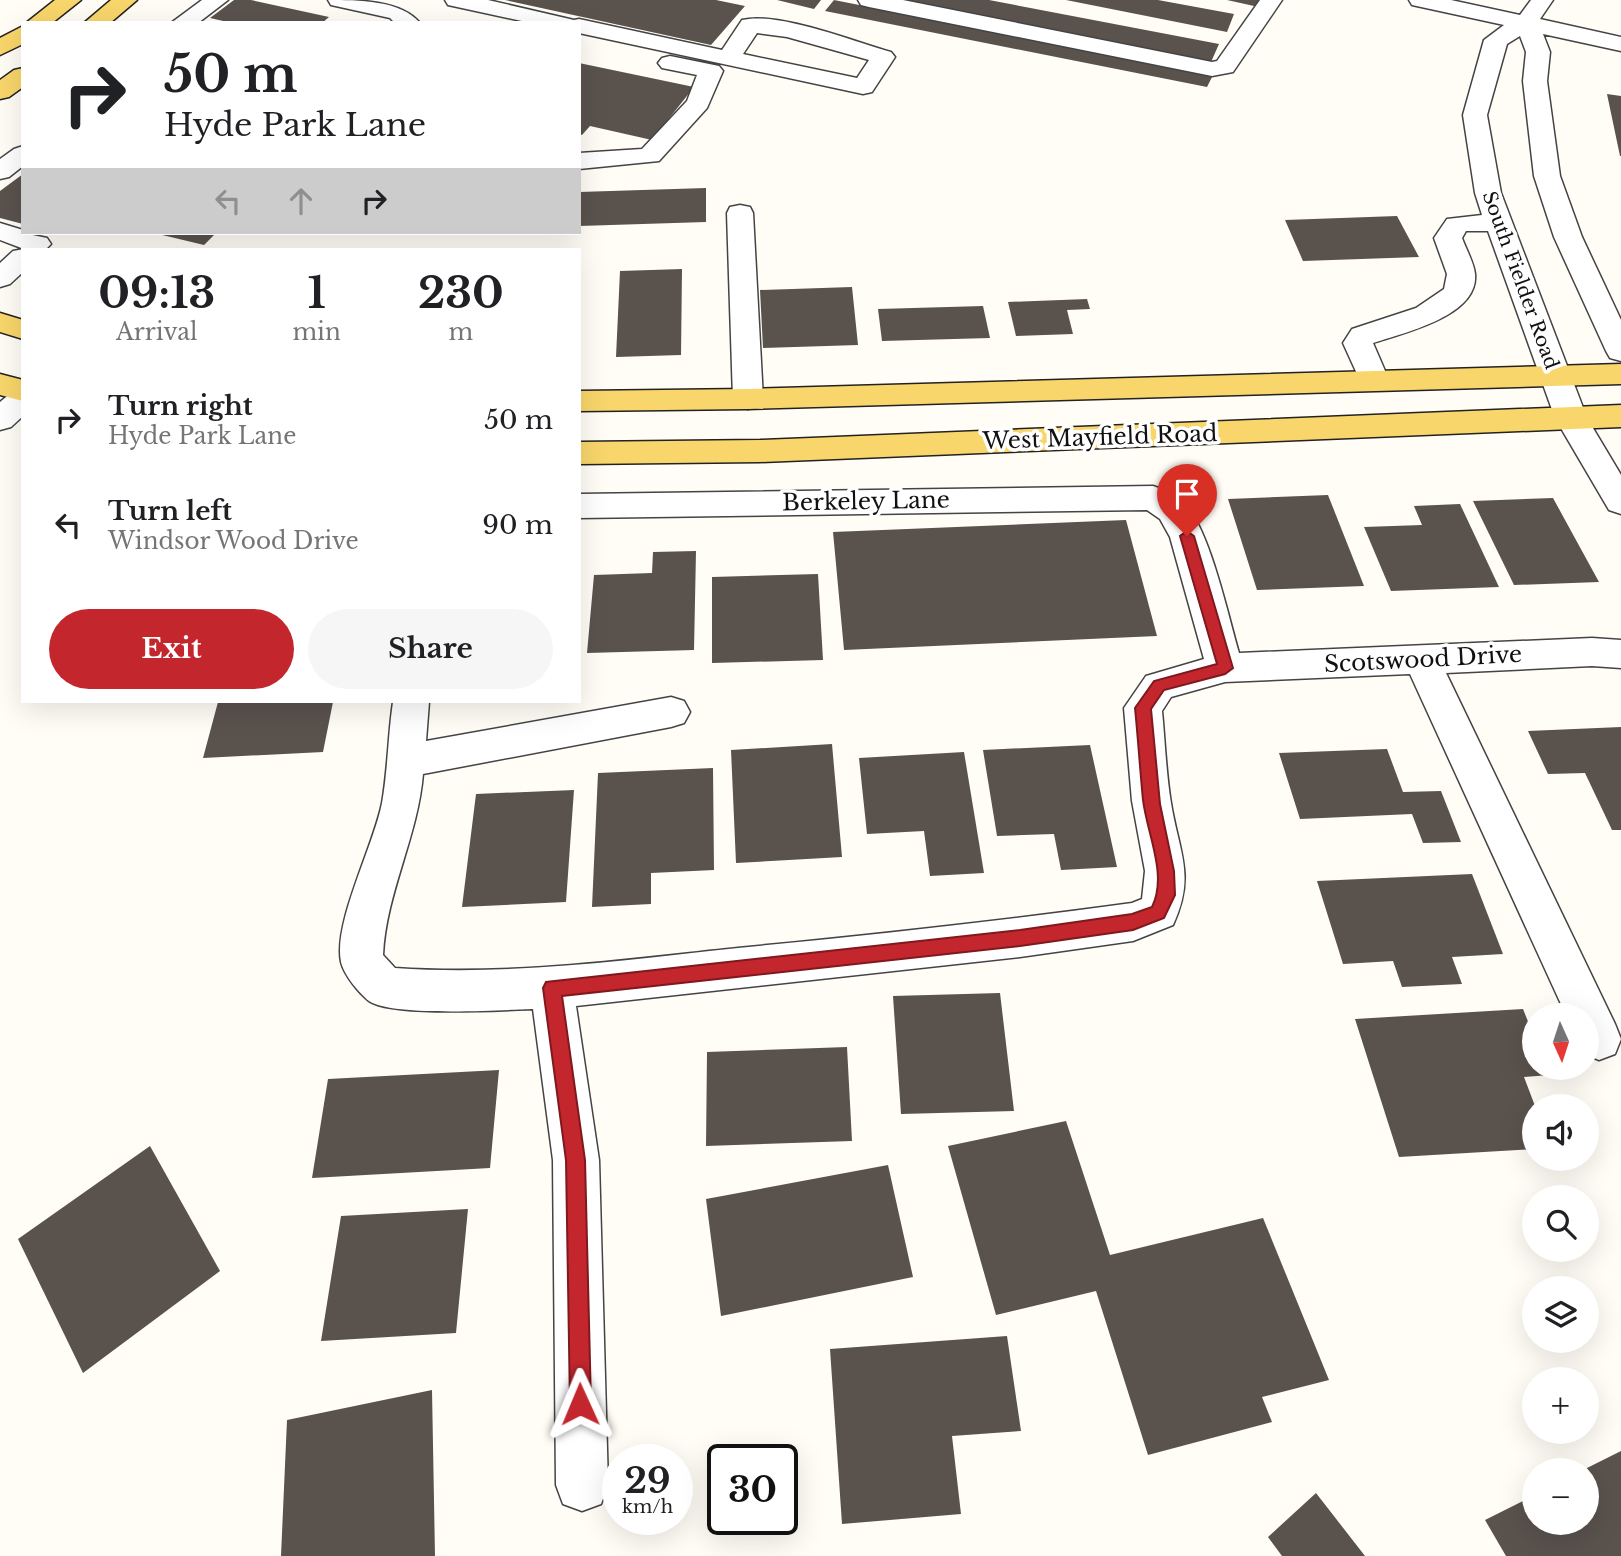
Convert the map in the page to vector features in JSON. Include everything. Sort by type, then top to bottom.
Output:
[{"type":"main road","points":[[40,21],[70,0]]},
{"type":"main road","points":[[98,21],[125,0]]},
{"type":"main road","points":[[0,92],[21,76]]},
{"type":"main road","points":[[0,322],[21,329]]},
{"type":"main road","points":[[581,401],[748,399],[1621,374]]},
{"type":"main road","points":[[0,384],[21,390]]},
{"type":"main road","name":"West Mayfield Road","points":[[581,453],[760,452],[1621,416]]},
{"type":"street","points":[[185,21],[217,0]]},
{"type":"street","points":[[339,0],[398,13],[407,21]]},
{"type":"street","points":[[456,0],[555,21]]},
{"type":"street","points":[[869,0],[1212,69],[1225,67],[1272,0]]},
{"type":"street","points":[[1420,0],[1535,11],[1621,44]]},
{"type":"street","points":[[1535,11],[1538,52],[1535,81],[1547,176],[1569,237],[1621,351]]},
{"type":"street","name":"South Fielder Road","points":[[1535,11],[1496,40],[1475,116],[1488,193],[1571,418],[1621,502]]},
{"type":"street","points":[[581,26],[863,87],[883,57],[789,30],[750,25],[729,58]]},
{"type":"street","points":[[581,44],[711,71],[698,103],[650,156],[581,161]]},
{"type":"street","points":[[0,171],[21,155]]},
{"type":"street","points":[[740,213],[748,399]]},
{"type":"street","points":[[1374,380],[1358,343],[1362,336],[1426,315],[1458,293],[1461,274],[1448,238],[1457,225],[1472,222],[1499,224]]},
{"type":"street","points":[[0,231],[35,246]]},
{"type":"street","points":[[0,278],[21,259]]},
{"type":"street","points":[[0,419],[21,401]]},
{"type":"street","name":"Berkeley Lane","points":[[581,506],[1153,498],[1172,511],[1187,536],[1225,668]]},
{"type":"street","name":"Scotswood Drive","points":[[552,988],[1006,939],[1133,922],[1158,912],[1166,895],[1166,871],[1152,804],[1143,708],[1159,686],[1225,668],[1592,652],[1621,654]]},
{"type":"street","points":[[1422,660],[1582,1003]]},
{"type":"street","points":[[411,703],[401,804],[364,926],[362,962],[385,987],[456,992],[552,988],[576,1160],[582,1485]]},
{"type":"street","points":[[406,761],[671,712]]},
{"type":"building","points":[[234,0],[251,0],[329,17],[324,21],[223,21],[210,18]]},
{"type":"building","points":[[505,0],[716,0],[745,6],[711,45]]},
{"type":"building","points":[[777,0],[821,0],[814,9]]},
{"type":"building","points":[[834,0],[1213,75],[1207,87],[825,11]]},
{"type":"building","points":[[901,0],[989,0],[1219,44],[1211,62]]},
{"type":"building","points":[[1066,0],[1158,0],[1234,14],[1227,32]]},
{"type":"building","points":[[1227,0],[1267,0],[1263,8]]},
{"type":"building","points":[[581,63],[694,87],[652,140],[590,126],[582,135]]},
{"type":"building","points":[[1607,94],[1621,96],[1621,156],[1620,156]]},
{"type":"building","points":[[21,175],[21,223],[0,218],[0,191]]},
{"type":"building","points":[[706,188],[706,222],[581,226],[581,192]]},
{"type":"building","points":[[1397,216],[1419,257],[1303,261],[1285,220]]},
{"type":"building","points":[[162,235],[214,235],[204,245]]},
{"type":"building","points":[[682,269],[681,355],[616,357],[620,271]]},
{"type":"building","points":[[852,287],[858,345],[763,348],[760,290]]},
{"type":"building","points":[[1087,299],[1090,309],[1067,310],[1073,334],[1016,336],[1008,302]]},
{"type":"building","points":[[983,306],[990,338],[882,341],[878,309]]},
{"type":"building","points":[[1328,495],[1364,586],[1257,590],[1228,499]]},
{"type":"building","points":[[1553,498],[1599,582],[1514,585],[1473,501]]},
{"type":"building","points":[[1460,504],[1499,587],[1391,591],[1364,527],[1422,525],[1414,506]]},
{"type":"building","points":[[1126,520],[1157,636],[844,650],[833,532]]},
{"type":"building","points":[[696,551],[694,650],[587,653],[594,575],[652,573],[653,552]]},
{"type":"building","points":[[818,574],[823,660],[712,663],[712,577]]},
{"type":"building","points":[[218,703],[333,703],[323,752],[203,758]]},
{"type":"building","points":[[1621,727],[1621,830],[1612,830],[1585,773],[1548,774],[1528,731]]},
{"type":"building","points":[[832,744],[842,857],[736,863],[731,750]]},
{"type":"building","points":[[1090,745],[1117,867],[1061,870],[1054,834],[997,836],[983,750]]},
{"type":"building","points":[[1387,749],[1403,792],[1441,791],[1461,842],[1423,843],[1412,814],[1300,819],[1279,753]]},
{"type":"building","points":[[964,752],[984,873],[930,876],[924,831],[867,834],[859,758]]},
{"type":"building","points":[[713,768],[714,870],[651,873],[651,904],[592,907],[598,773]]},
{"type":"building","points":[[574,790],[566,902],[462,907],[476,794]]},
{"type":"building","points":[[1472,874],[1503,954],[1452,957],[1462,984],[1402,987],[1393,961],[1343,964],[1317,881]]},
{"type":"building","points":[[1000,993],[1014,1111],[901,1114],[893,996]]},
{"type":"building","points":[[1522,1009],[1522,1080],[1525,1080],[1530,1094],[1522,1094],[1522,1150],[1399,1157],[1355,1019]]},
{"type":"building","points":[[847,1047],[852,1141],[706,1146],[707,1052]]},
{"type":"building","points":[[499,1070],[490,1168],[312,1178],[328,1079]]},
{"type":"building","points":[[1066,1121],[1110,1255],[1263,1218],[1329,1380],[1262,1397],[1272,1422],[1148,1455],[1096,1291],[996,1315],[948,1146]]},
{"type":"building","points":[[150,1146],[220,1271],[83,1373],[18,1239]]},
{"type":"building","points":[[888,1165],[913,1277],[721,1316],[706,1199]]},
{"type":"building","points":[[468,1209],[456,1333],[321,1341],[341,1216]]},
{"type":"building","points":[[1007,1336],[1021,1431],[952,1436],[961,1514],[842,1524],[830,1349]]},
{"type":"building","points":[[432,1390],[435,1556],[281,1556],[287,1420]]},
{"type":"building","points":[[1621,1451],[1621,1556],[1506,1556],[1485,1520],[1522,1502],[1522,1535],[1599,1535],[1599,1462]]},
{"type":"building","points":[[1316,1493],[1365,1556],[1282,1556],[1268,1537]]},
{"type":"route","points":[[580,1404],[576,1160],[552,988],[1020,938],[1133,922],[1158,912],[1166,895],[1166,871],[1152,804],[1143,708],[1159,686],[1225,668],[1187,536]]}]
